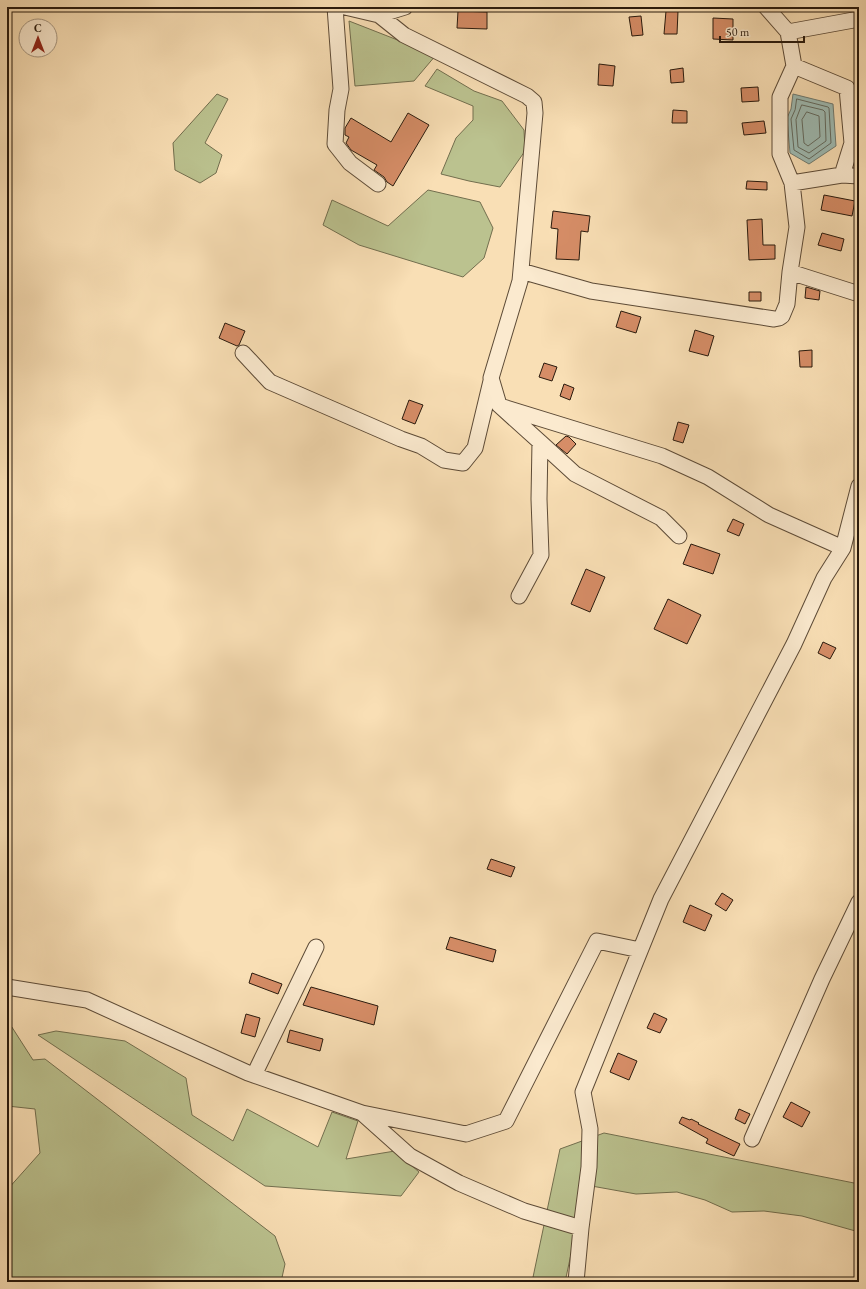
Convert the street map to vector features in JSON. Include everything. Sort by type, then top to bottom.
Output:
[{"type":"street","points":[[335,7],[341,89],[337,110],[335,144],[350,163],[378,184]]},
{"type":"street","points":[[243,353],[270,382],[400,439],[422,446],[444,460],[463,463],[475,448],[491,378],[520,281],[535,113],[534,102],[527,96],[404,35],[379,16],[345,7]]},
{"type":"street","points":[[379,16],[405,7]]},
{"type":"street","points":[[521,271],[591,291],[774,319],[782,316],[787,304],[797,227],[792,183],[780,154],[780,97],[794,66],[788,32],[766,7]]},
{"type":"street","points":[[788,32],[859,19]]},
{"type":"street","points":[[794,66],[847,88],[852,143],[842,175]]},
{"type":"street","points":[[792,183],[842,175],[859,176]]},
{"type":"street","points":[[790,272],[859,294]]},
{"type":"street","points":[[491,378],[498,405],[575,474],[660,518],[679,536]]},
{"type":"street","points":[[498,405],[662,456],[708,477],[769,515],[843,548]]},
{"type":"street","points":[[519,596],[541,555],[540,442]]},
{"type":"street","points":[[576,1282],[581,1228],[590,1167],[590,1129],[583,1092],[661,899],[794,644],[824,578],[843,548],[859,486]]},
{"type":"street","points":[[752,1139],[822,979],[859,902]]},
{"type":"street","points":[[7,987],[86,1000],[254,1075],[362,1113],[466,1134],[506,1121],[597,941],[640,950]]},
{"type":"street","points":[[254,1075],[316,947]]},
{"type":"street","points":[[362,1113],[410,1156],[459,1183],[524,1212],[581,1228]]},
{"type":"green space","points":[[349,21],[436,55],[414,81],[355,86]]},
{"type":"green space","points":[[437,69],[474,91],[502,101],[524,130],[525,151],[500,187],[441,174],[456,138],[473,120],[473,106],[425,86]]},
{"type":"green space","points":[[217,94],[228,99],[205,143],[222,155],[216,173],[200,183],[175,170],[173,143]]},
{"type":"green space","points":[[428,190],[480,202],[493,228],[484,258],[463,277],[359,245],[323,225],[332,200],[388,226]]},
{"type":"green space","points":[[8,1021],[33,1060],[45,1059],[275,1236],[285,1264],[281,1282],[7,1282],[7,1190],[40,1153],[35,1109],[7,1106]]},
{"type":"green space","points":[[56,1031],[125,1041],[186,1078],[192,1115],[233,1141],[247,1109],[318,1147],[332,1112],[358,1121],[346,1159],[395,1151],[419,1172],[401,1196],[265,1186],[38,1035]]},
{"type":"green space","points":[[604,1133],[859,1184],[859,1232],[802,1216],[764,1211],[732,1212],[705,1200],[677,1192],[636,1194],[586,1185],[565,1282],[532,1282],[560,1149]]},
{"type":"water","points":[[793,94],[833,104],[836,146],[809,164],[790,153],[787,118],[791,109]]},
{"type":"building","points":[[458,11],[487,12],[487,29],[457,28]]},
{"type":"building","points":[[666,11],[678,11],[677,34],[664,34]]},
{"type":"building","points":[[641,16],[643,35],[632,36],[629,17]]},
{"type":"building","points":[[713,18],[733,19],[733,40],[713,39]]},
{"type":"building","points":[[599,64],[615,66],[613,86],[598,85]]},
{"type":"building","points":[[683,68],[684,82],[671,83],[670,70]]},
{"type":"building","points":[[758,87],[759,101],[742,102],[741,88]]},
{"type":"building","points":[[673,110],[687,111],[687,123],[672,123]]},
{"type":"building","points":[[408,113],[429,125],[393,186],[374,170],[377,165],[351,150],[346,143],[349,137],[345,135],[345,128],[351,118],[391,142]]},
{"type":"building","points":[[764,121],[766,133],[744,135],[742,123]]},
{"type":"building","points":[[747,181],[767,182],[767,190],[746,189]]},
{"type":"building","points":[[824,195],[855,201],[852,216],[821,210]]},
{"type":"building","points":[[553,211],[590,216],[588,232],[581,231],[579,260],[556,259],[558,229],[551,228]]},
{"type":"building","points":[[762,219],[763,245],[775,245],[775,259],[749,260],[747,220]]},
{"type":"building","points":[[822,233],[844,239],[841,251],[818,245]]},
{"type":"building","points":[[806,287],[820,291],[819,300],[805,298]]},
{"type":"building","points":[[749,292],[761,292],[761,301],[749,301]]},
{"type":"building","points":[[621,311],[641,317],[636,333],[616,327]]},
{"type":"building","points":[[225,323],[245,331],[239,345],[237,346],[219,338]]},
{"type":"building","points":[[695,330],[714,336],[708,356],[689,351]]},
{"type":"building","points":[[812,350],[812,367],[800,367],[799,351]]},
{"type":"building","points":[[544,363],[557,367],[552,381],[539,377]]},
{"type":"building","points":[[564,384],[574,388],[570,400],[560,396]]},
{"type":"building","points":[[409,400],[423,405],[415,424],[402,419]]},
{"type":"building","points":[[678,422],[689,425],[683,443],[673,440]]},
{"type":"building","points":[[566,436],[576,444],[567,454],[556,445]]},
{"type":"building","points":[[733,519],[744,524],[739,536],[727,531]]},
{"type":"building","points":[[691,544],[720,554],[713,574],[683,564]]},
{"type":"building","points":[[586,569],[605,577],[590,612],[571,604]]},
{"type":"building","points":[[668,599],[701,615],[687,644],[654,629]]},
{"type":"building","points":[[823,642],[836,648],[830,659],[818,653]]},
{"type":"building","points":[[491,859],[515,867],[511,877],[487,869]]},
{"type":"building","points":[[722,893],[733,900],[726,911],[715,904]]},
{"type":"building","points":[[690,905],[712,915],[705,931],[683,922]]},
{"type":"building","points":[[450,937],[496,950],[493,962],[446,949]]},
{"type":"building","points":[[252,973],[282,984],[278,994],[249,983]]},
{"type":"building","points":[[311,987],[378,1006],[374,1025],[303,1005]]},
{"type":"building","points":[[654,1013],[667,1019],[660,1033],[647,1028]]},
{"type":"building","points":[[246,1014],[260,1018],[255,1037],[241,1033]]},
{"type":"building","points":[[290,1030],[323,1039],[320,1051],[287,1042]]},
{"type":"building","points":[[618,1053],[637,1061],[629,1080],[610,1072]]},
{"type":"building","points":[[791,1102],[810,1112],[802,1127],[783,1117]]},
{"type":"building","points":[[739,1109],[750,1114],[745,1124],[735,1119]]},
{"type":"building","points":[[682,1117],[691,1119],[699,1123],[698,1124],[740,1144],[734,1156],[706,1143],[708,1139],[679,1123]]}]
